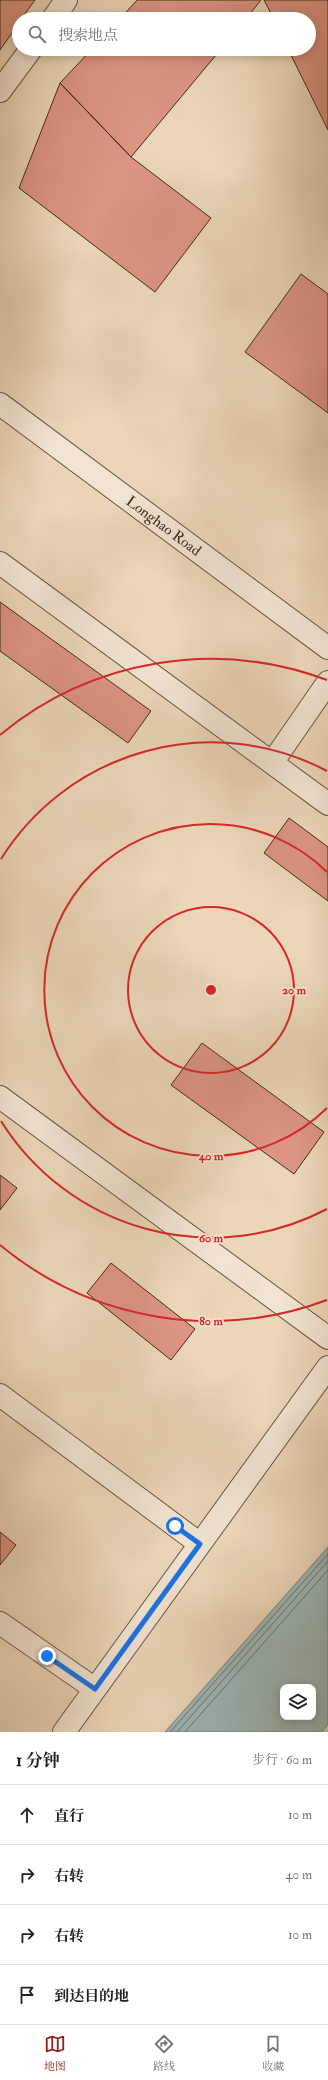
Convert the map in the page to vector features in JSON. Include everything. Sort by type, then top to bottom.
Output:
[{"type":"street","points":[[58,12],[66,0]]},
{"type":"street","points":[[0,91],[26,56]]},
{"type":"street","name":"Longhao Road","points":[[0,404],[328,648]]},
{"type":"street","points":[[0,563],[328,804]]},
{"type":"street","points":[[272,763],[328,682]]},
{"type":"street","points":[[0,1097],[328,1338]]},
{"type":"street","points":[[64,1732],[328,1367]]},
{"type":"street","points":[[0,1395],[200,1544]]},
{"type":"street","points":[[0,1623],[95,1689]]},
{"type":"water","points":[[328,1547],[328,1724],[322,1732],[165,1732]]},
{"type":"building","points":[[0,0],[35,0],[26,12],[12,12],[12,33],[0,50]]},
{"type":"building","points":[[137,0],[261,0],[252,12],[126,12]]},
{"type":"building","points":[[264,0],[328,0],[328,130],[291,56],[316,56],[316,12],[270,12]]},
{"type":"building","points":[[85,56],[215,56],[131,157],[60,83]]},
{"type":"building","points":[[60,83],[131,157],[211,218],[155,292],[19,188]]},
{"type":"building","points":[[301,274],[328,294],[328,413],[245,352]]},
{"type":"building","points":[[0,602],[151,711],[128,743],[0,651]]},
{"type":"building","points":[[289,818],[328,847],[328,901],[264,853]]},
{"type":"building","points":[[202,1043],[324,1132],[294,1174],[171,1085]]},
{"type":"building","points":[[0,1175],[17,1188],[0,1210]]},
{"type":"building","points":[[111,1263],[195,1329],[171,1360],[87,1293]]},
{"type":"building","points":[[0,1532],[16,1545],[0,1565]]},
{"type":"route","points":[[47,1656],[95,1689],[200,1544],[175,1526]]}]
